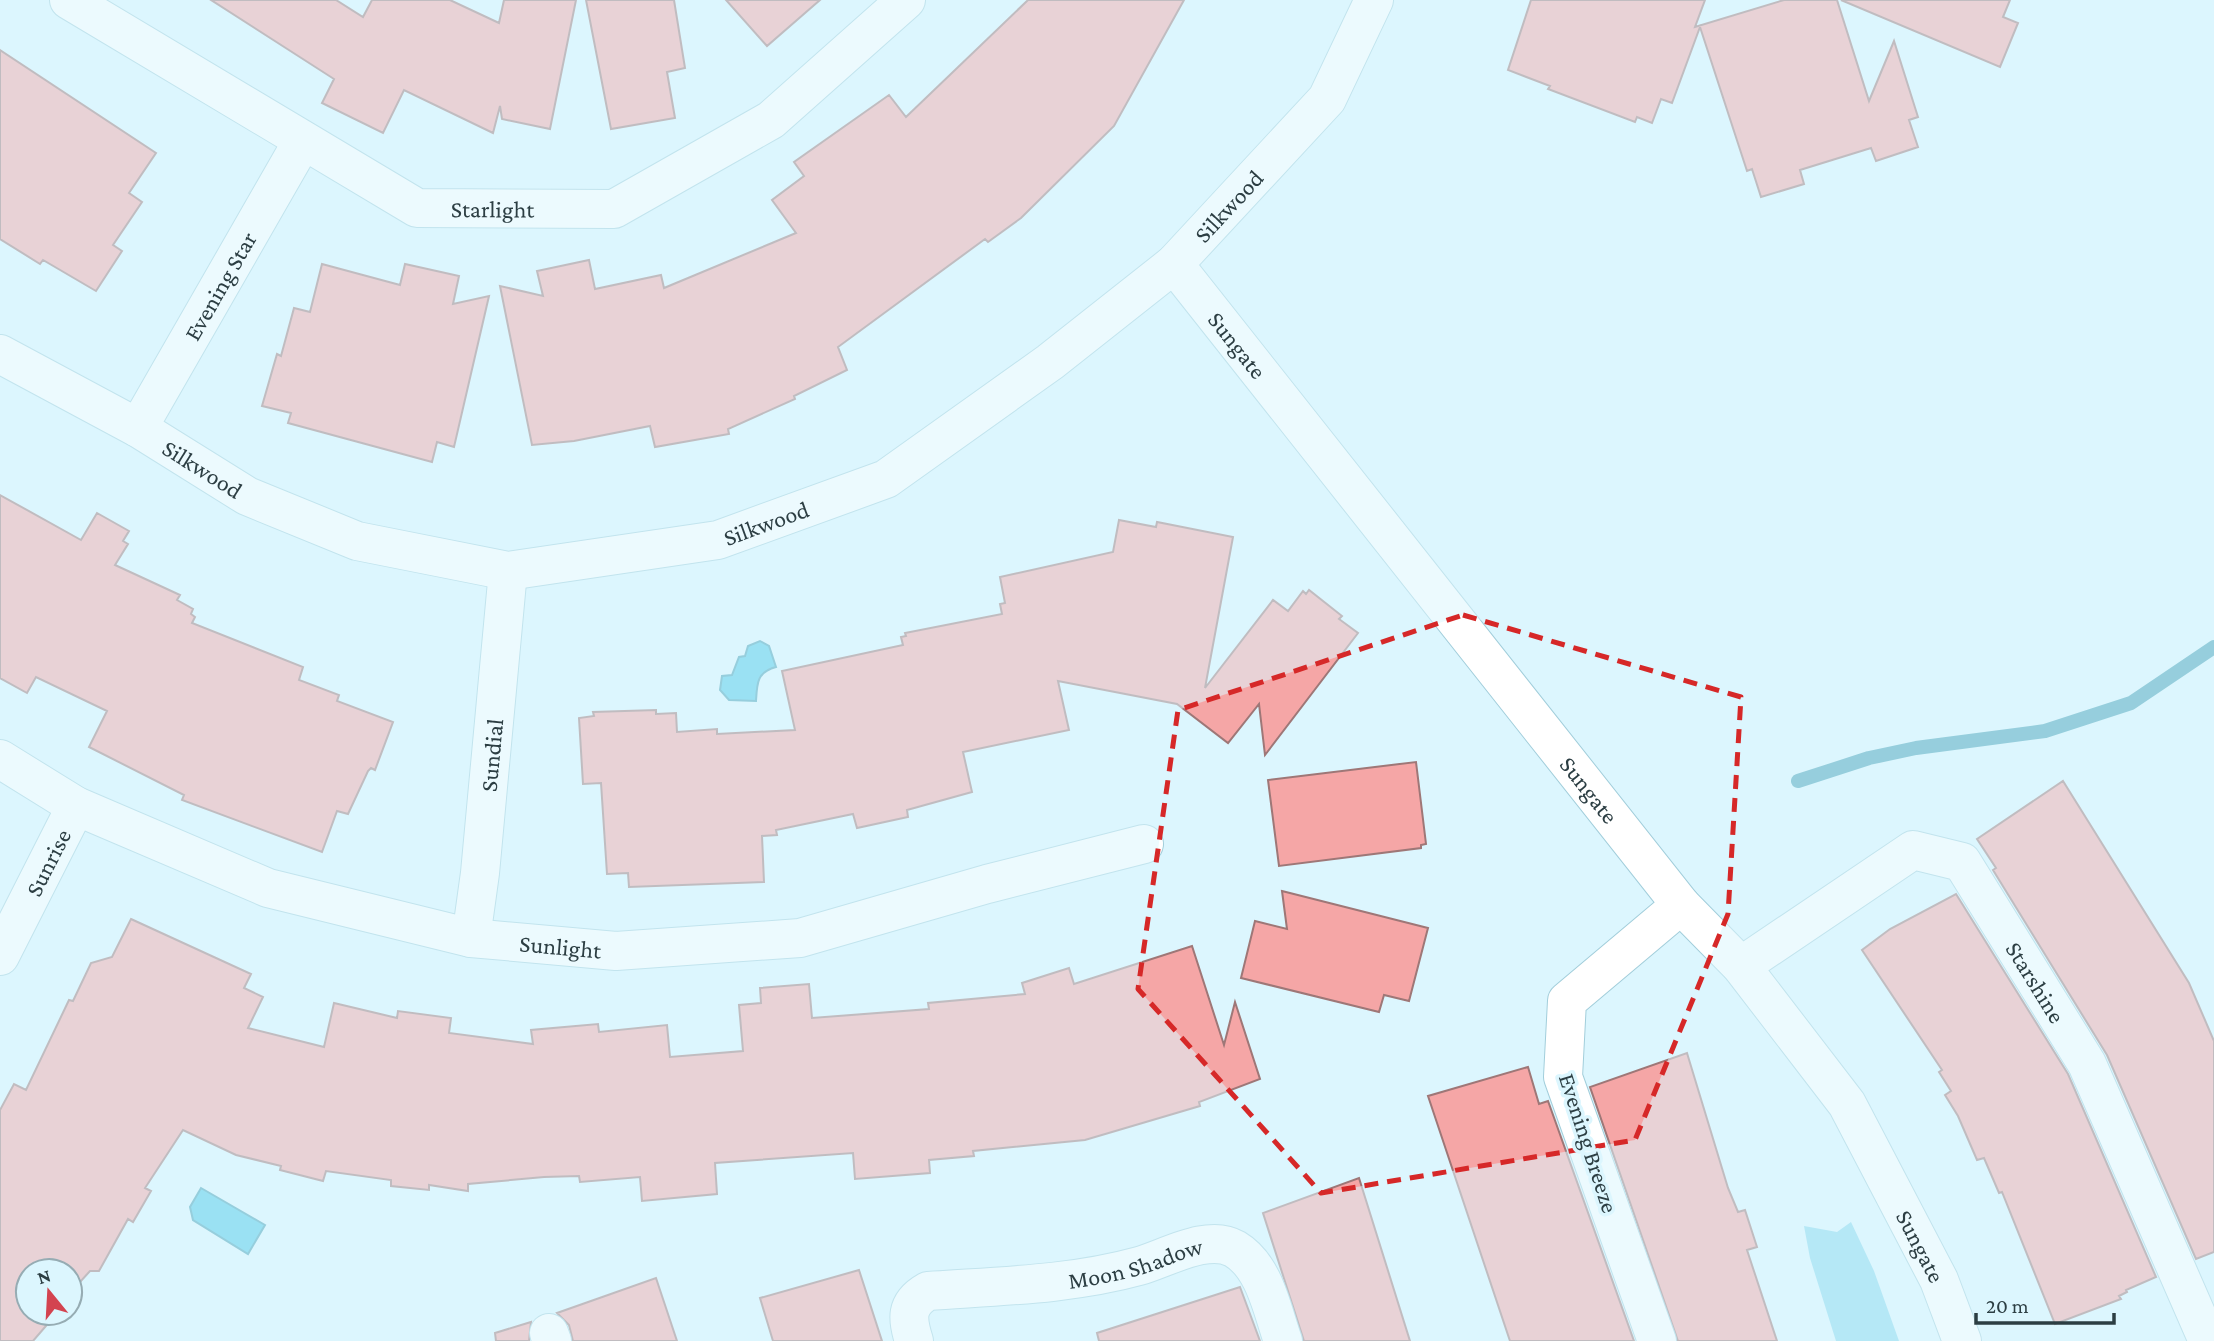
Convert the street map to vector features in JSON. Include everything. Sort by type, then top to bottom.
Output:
[{"type":"street","name":"Starlight","points":[[69,0],[416,208],[614,209],[771,120],[906,0]]},
{"type":"street","name":"Silkwood","points":[[0,354],[138,428],[247,496],[357,541],[508,571],[718,540],[886,479],[1051,362],[1174,264],[1327,99],[1374,0]]},
{"type":"street","name":"Evening Star","points":[[138,428],[302,142]]},
{"type":"street","name":"Sungate","points":[[1174,264],[1681,905],[1741,966],[1847,1104],[1938,1280],[1962,1341]]},
{"type":"street","name":"Sundial","points":[[471,938],[480,873],[508,571]]},
{"type":"street","name":"Sunlight","points":[[0,759],[76,806],[268,888],[471,938],[616,951],[800,939],[987,884],[1144,844]]},
{"type":"street","name":"Sunrise","points":[[0,957],[76,806]]},
{"type":"street","name":"Starshine","points":[[1741,966],[1913,850],[1962,862],[2087,1064],[2211,1341]]},
{"type":"street","name":"Evening Breeze","points":[[1657,1341],[1563,1077],[1567,1001],[1681,905]]},
{"type":"street","name":"Moon Shadow","points":[[914,1341],[907,1320],[909,1308],[914,1300],[928,1291],[1057,1282],[1137,1267],[1209,1243],[1233,1247],[1251,1260],[1261,1279],[1283,1341]]},
{"type":"highlighted area","points":[[1463,615],[1741,697],[1728,914],[1635,1140],[1321,1193],[1138,989],[1178,710]]},
{"type":"shaded area","points":[[760,641],[769,646],[776,667],[765,672],[759,679],[756,701],[729,700],[720,690],[722,676],[732,675],[739,657],[745,656],[748,646]]},
{"type":"shaded area","points":[[201,1188],[265,1225],[248,1254],[193,1220],[190,1207]]},
{"type":"shaded area","points":[[1851,1222],[1874,1271],[1899,1341],[1836,1341],[1810,1258],[1804,1226],[1837,1232]]},
{"type":"building","points":[[211,0],[336,0],[363,17],[372,0],[450,0],[499,23],[504,0],[576,0],[550,129],[502,119],[500,106],[493,133],[404,90],[383,133],[322,103],[334,79]]},
{"type":"building","points":[[586,0],[674,0],[685,68],[667,72],[675,118],[611,129]]},
{"type":"building","points":[[726,0],[820,0],[767,46]]},
{"type":"building","points":[[1028,0],[1184,0],[1114,126],[1021,218],[988,242],[985,239],[838,347],[847,370],[794,396],[795,399],[728,429],[729,434],[655,447],[650,426],[574,441],[532,445],[500,286],[543,296],[537,271],[589,260],[595,289],[661,275],[664,288],[796,233],[772,200],[804,176],[794,162],[889,95],[906,117]]},
{"type":"building","points":[[1531,0],[1705,0],[1695,27],[1784,0],[1837,0],[1869,101],[1894,41],[1918,117],[1909,120],[1918,147],[1876,161],[1871,148],[1800,170],[1804,184],[1761,197],[1752,169],[1747,171],[1700,27],[1672,103],[1661,99],[1652,123],[1637,117],[1635,122],[1548,89],[1550,86],[1508,70]]},
{"type":"building","points":[[1841,0],[2010,0],[2003,17],[2018,23],[2000,67]]},
{"type":"building","points":[[0,50],[156,153],[129,193],[142,202],[113,245],[122,251],[96,291],[43,260],[40,264],[0,239]]},
{"type":"building","points":[[322,264],[400,285],[405,264],[459,276],[453,304],[489,296],[454,447],[437,442],[432,462],[288,423],[291,413],[262,406],[277,354],[281,356],[294,308],[310,312]]},
{"type":"building","points":[[0,495],[81,540],[97,513],[129,531],[123,541],[128,544],[115,565],[180,595],[177,600],[193,609],[191,614],[195,617],[192,623],[303,667],[299,680],[339,695],[337,701],[393,722],[375,770],[371,768],[368,771],[348,814],[337,811],[322,852],[182,800],[184,795],[89,747],[107,711],[36,677],[27,693],[0,678]]},
{"type":"building","points":[[1119,520],[1156,527],[1157,522],[1233,537],[1205,688],[1273,600],[1288,611],[1303,591],[1306,594],[1309,590],[1342,616],[1339,619],[1358,633],[1265,755],[1259,704],[1228,743],[1177,704],[1058,681],[1069,730],[963,752],[972,792],[907,810],[908,817],[857,828],[853,814],[776,830],[777,835],[762,836],[764,882],[629,887],[628,873],[607,874],[601,783],[583,784],[579,718],[594,716],[593,712],[656,710],[656,714],[676,713],[677,732],[717,729],[717,734],[795,730],[782,671],[903,645],[901,637],[906,636],[905,633],[1002,614],[1000,604],[1005,603],[1000,577],[1113,552]]},
{"type":"building","points":[[1416,762],[1426,844],[1421,845],[1421,848],[1279,866],[1268,780]]},
{"type":"building","points":[[2063,781],[2189,983],[2214,1041],[2214,1252],[2196,1259],[2107,1055],[1993,870],[1996,868],[1977,839]]},
{"type":"building","points":[[1282,891],[1428,928],[1409,1001],[1384,995],[1379,1012],[1241,978],[1255,921],[1287,929]]},
{"type":"building","points":[[1956,894],[2068,1074],[2156,1277],[2126,1290],[2127,1292],[2119,1296],[2121,1299],[2055,1324],[2002,1192],[1999,1193],[1984,1158],[1977,1160],[1958,1116],[1945,1095],[1951,1091],[1939,1072],[1942,1070],[1862,950],[1890,929]]},
{"type":"building","points":[[131,919],[251,974],[244,988],[263,997],[248,1028],[324,1047],[334,1003],[397,1018],[398,1011],[451,1018],[449,1033],[533,1044],[531,1030],[598,1024],[599,1032],[667,1025],[670,1057],[743,1051],[739,1005],[761,1003],[760,988],[809,984],[812,1018],[929,1009],[928,1003],[1025,994],[1022,983],[1069,968],[1074,984],[1192,946],[1224,1045],[1235,1002],[1260,1079],[1199,1102],[1200,1106],[1085,1140],[973,1151],[974,1156],[929,1160],[930,1173],[855,1179],[853,1153],[715,1163],[717,1194],[642,1201],[640,1177],[580,1182],[579,1176],[544,1177],[468,1184],[468,1191],[429,1185],[429,1190],[391,1186],[391,1180],[326,1171],[323,1181],[280,1170],[281,1166],[236,1155],[183,1130],[145,1188],[151,1191],[133,1222],[128,1219],[99,1271],[90,1271],[84,1278],[84,1257],[14,1257],[14,1327],[45,1327],[33,1341],[0,1341],[0,1110],[14,1084],[26,1090],[69,1000],[73,1001],[91,963],[112,957]]},
{"type":"building","points":[[1687,1053],[1728,1188],[1738,1212],[1745,1210],[1757,1247],[1747,1250],[1777,1341],[1678,1341],[1590,1087]]},
{"type":"building","points":[[1528,1067],[1539,1104],[1548,1101],[1634,1341],[1510,1341],[1428,1096]]},
{"type":"building","points":[[1359,1178],[1410,1341],[1304,1341],[1263,1213]]},
{"type":"building","points":[[859,1270],[882,1341],[773,1341],[760,1298]]},
{"type":"building","points":[[656,1278],[677,1341],[573,1341],[569,1325],[557,1313]]},
{"type":"building","points":[[1240,1287],[1260,1341],[1099,1341],[1097,1333]]},
{"type":"building","points":[[531,1322],[529,1341],[496,1341],[495,1333]]},
{"type":"waterway","points":[[1798,781],[1869,758],[1916,748],[2045,731],[2131,703],[2214,647]]}]
